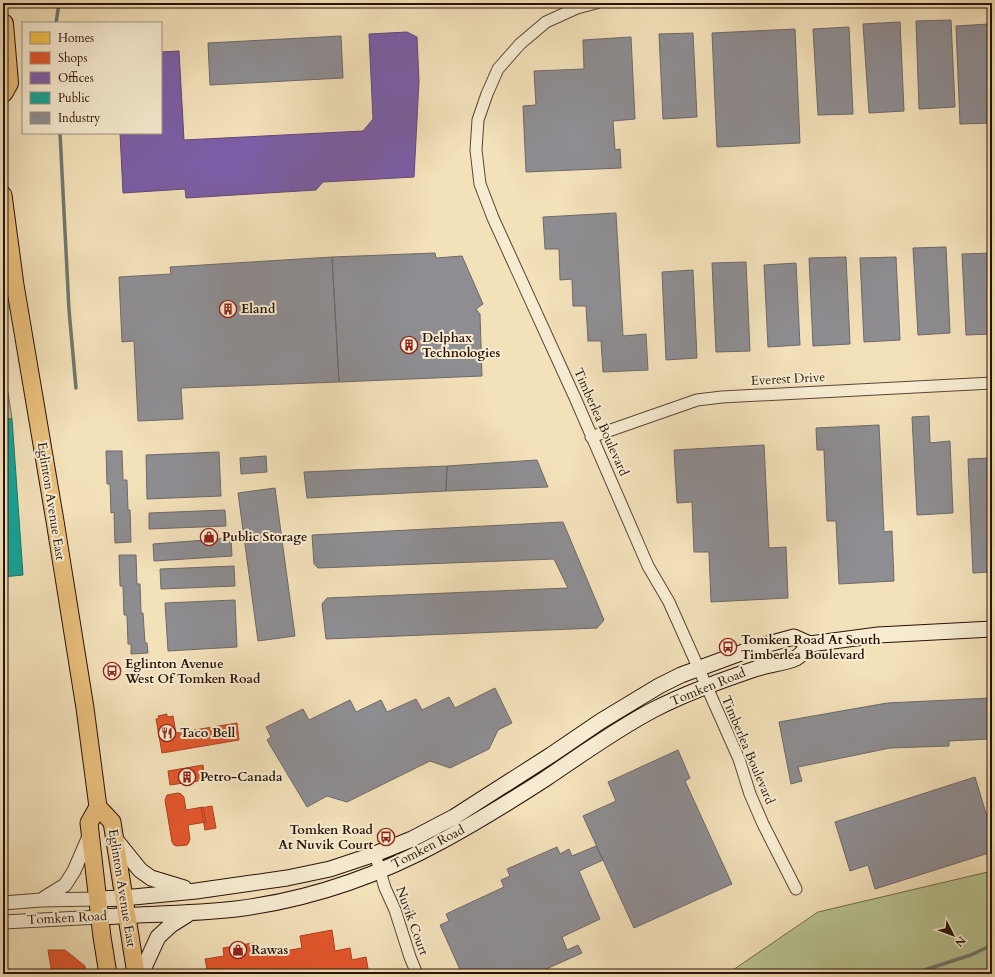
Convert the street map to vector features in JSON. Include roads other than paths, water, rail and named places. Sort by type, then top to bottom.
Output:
[{"type":"highway","points":[[3,24],[8,83],[3,92]]},
{"type":"main road","name":"Eglinton Avenue East","points":[[3,195],[15,285],[85,708],[98,807],[112,822],[136,974]]},
{"type":"main road","name":"Tomken Road","points":[[98,898],[124,898],[287,878],[330,869],[375,854],[412,839],[454,817],[638,698],[681,674],[757,647],[794,637],[810,644],[878,635],[992,628]]},
{"type":"main road","name":"Tomken Road","points":[[100,917],[236,909],[275,902],[331,888],[380,871],[440,842],[474,823],[546,778],[618,729],[654,709],[706,687],[758,668],[796,658],[810,644]]},
{"type":"main road","name":"Eglinton Avenue East","points":[[98,807],[89,823],[108,974]]},
{"type":"main road","points":[[115,839],[140,870],[150,878],[164,883],[196,890]]},
{"type":"main road","points":[[141,974],[158,937],[171,925],[192,912]]},
{"type":"street","name":"Timberlea Boulevard","points":[[596,3],[577,8],[546,22],[520,44],[498,69],[478,120],[476,150],[480,184],[648,566],[669,602],[739,760],[750,794],[763,824],[796,889]]},
{"type":"street","name":"Everest Drive","points":[[591,437],[697,400],[722,397],[992,383]]},
{"type":"street","points":[[41,900],[65,885],[74,872],[90,832]]},
{"type":"street","name":"Nuvik Court","points":[[375,854],[385,888],[395,910],[410,957],[418,974]]},
{"type":"street","name":"Tomken Road","points":[[3,903],[98,898]]},
{"type":"street","name":"Tomken Road","points":[[3,922],[100,917]]},
{"type":"waterway","points":[[56,22],[59,3]]},
{"type":"waterway","points":[[60,134],[69,310],[76,388]]},
{"type":"waterway","points":[[912,974],[971,955],[992,945]]},
{"type":"place","name":"Eland","points":[[228,309]]},
{"type":"place","name":"Delphax Technologies","points":[[409,345]]},
{"type":"place","name":"Public Storage","points":[[209,537]]},
{"type":"place","name":"Tomken Road At South Timberlea Boulevard","points":[[728,647]]},
{"type":"place","name":"Eglinton Avenue West Of Tomken Road","points":[[112,671]]},
{"type":"place","name":"Taco Bell","points":[[167,733]]},
{"type":"place","name":"Petro-Canada","points":[[187,777]]},
{"type":"place","name":"Tomken Road At Nuvik Court","points":[[386,837]]},
{"type":"place","name":"Rawas","points":[[238,950]]}]
